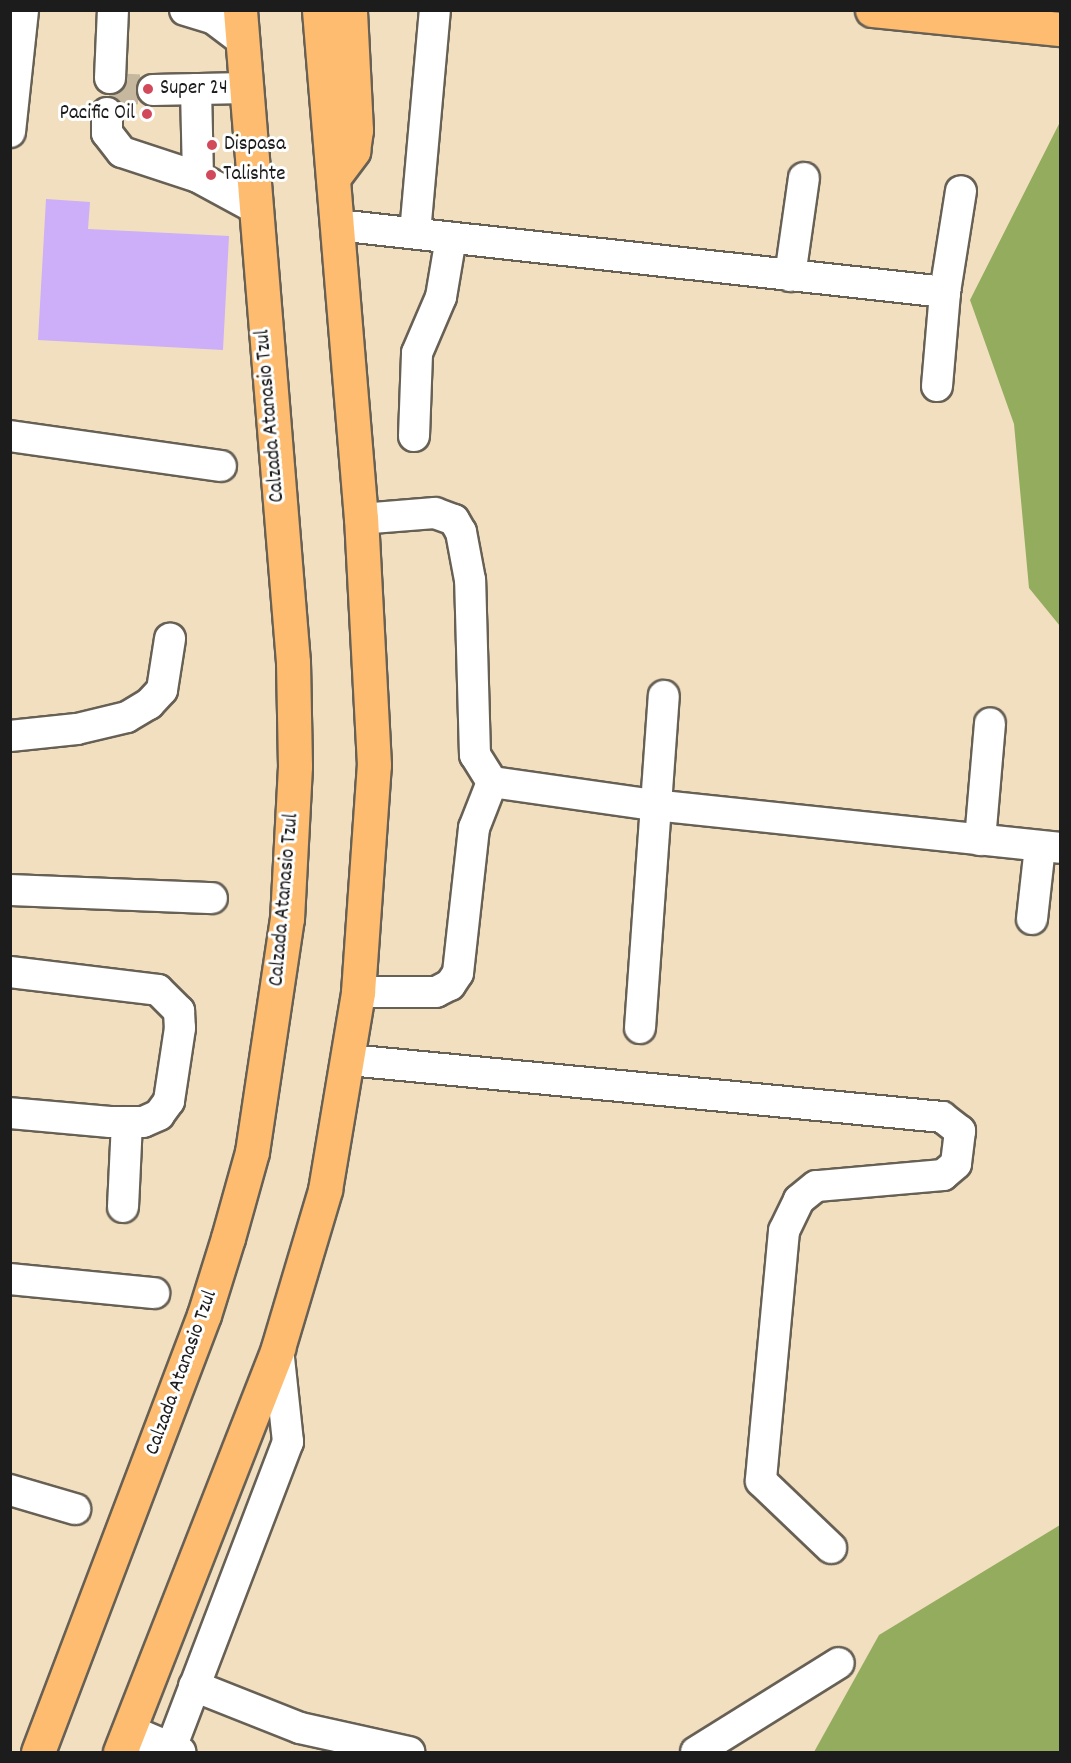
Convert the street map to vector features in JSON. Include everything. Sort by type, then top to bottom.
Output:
[{"type":"main road","points":[[124,1741],[278,1348],[325,1190],[349,1060],[358,992],[374,765],[361,519],[319,10]]},
{"type":"main road","points":[[333,178],[353,151],[356,130],[350,10]]},
{"type":"main road","points":[[872,10],[1060,29]]},
{"type":"main road","name":"Calzada Atanasio Tzul","points":[[38,1752],[204,1315],[252,1152],[266,1072],[287,919],[295,766],[292,662],[253,207],[240,25]]},
{"type":"street","points":[[10,132],[23,10]]},
{"type":"street","points":[[110,78],[113,10]]},
{"type":"street","points":[[185,10],[240,25]]},
{"type":"street","points":[[415,234],[435,10]]},
{"type":"street","points":[[153,90],[245,88]]},
{"type":"street","points":[[196,89],[198,177]]},
{"type":"street","points":[[107,113],[107,133],[122,152],[198,177],[253,207]]},
{"type":"street","points":[[790,276],[804,178]]},
{"type":"street","points":[[937,386],[945,292],[962,191]]},
{"type":"street","points":[[337,225],[945,292]]},
{"type":"street","points":[[414,436],[417,353],[441,297],[451,238]]},
{"type":"street","points":[[10,436],[221,466]]},
{"type":"street","points":[[361,519],[435,513],[454,520],[461,532],[470,580],[475,755],[492,782],[653,805],[1050,847],[1032,919]]},
{"type":"street","points":[[10,736],[77,729],[127,717],[149,704],[162,690],[170,639]]},
{"type":"street","points":[[640,1028],[653,805],[664,696]]},
{"type":"street","points":[[980,840],[990,723]]},
{"type":"street","points":[[358,992],[436,992],[450,985],[458,973],[474,828],[492,782]]},
{"type":"street","points":[[10,890],[212,898]]},
{"type":"street","points":[[10,972],[158,990],[179,1011],[169,1101],[159,1115],[143,1122],[127,1122],[10,1113]]},
{"type":"street","points":[[349,1060],[942,1117],[960,1131],[956,1164],[943,1175],[816,1186],[799,1200],[784,1231],[762,1481],[831,1548]]},
{"type":"street","points":[[123,1207],[127,1122]]},
{"type":"street","points":[[10,1279],[154,1293]]},
{"type":"street","points":[[124,1741],[176,1750],[194,1686],[288,1442],[278,1348]]},
{"type":"street","points":[[10,1490],[75,1509]]},
{"type":"street","points":[[696,1752],[839,1663]]},
{"type":"street","points":[[194,1686],[300,1728],[408,1752]]},
{"type":"green space","points":[[1060,122],[1060,626],[1029,588],[1014,424],[970,300]]},
{"type":"green space","points":[[1060,1525],[1060,1752],[814,1752],[879,1635]]},
{"type":"building","points":[[46,199],[90,202],[88,229],[229,236],[223,350],[38,340]]},
{"type":"tunnel","points":[[109,88],[153,90]]},
{"type":"place","name":"Super 24","points":[[148,89]]},
{"type":"place","name":"Pacific Oil","points":[[147,114]]},
{"type":"place","name":"Dispasa","points":[[212,145]]},
{"type":"place","name":"Talishte","points":[[211,175]]}]
